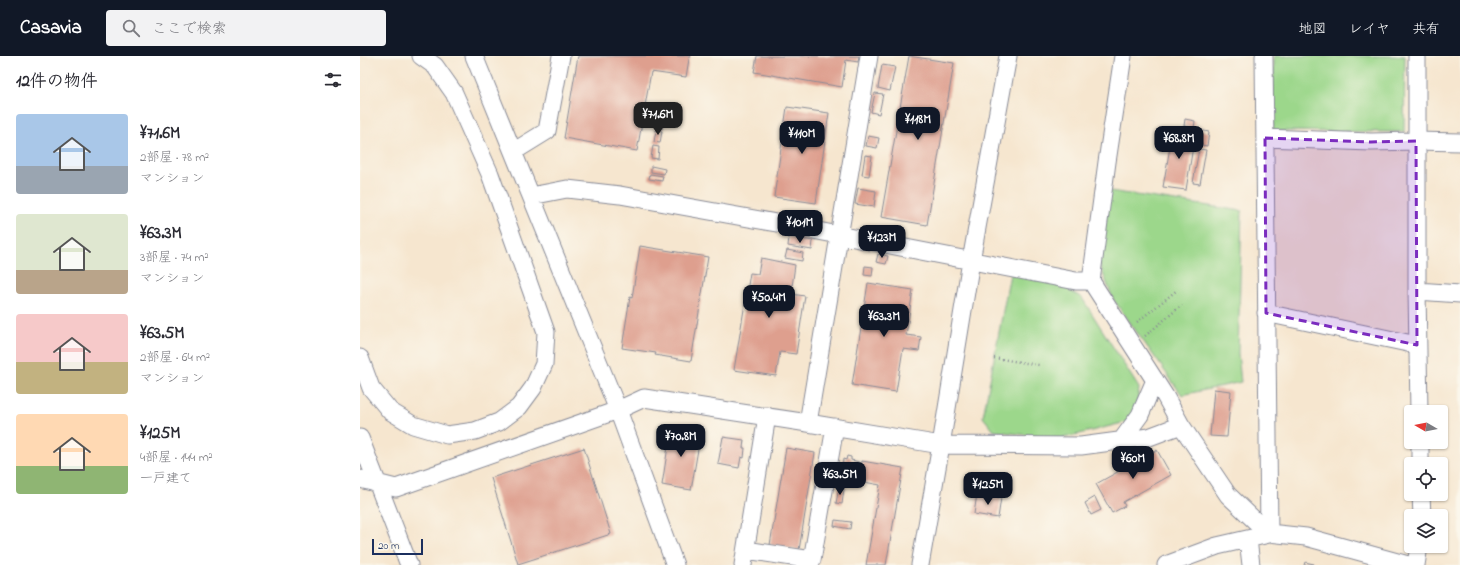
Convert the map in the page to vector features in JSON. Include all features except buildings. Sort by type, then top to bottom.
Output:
[{"type":"street","points":[[360,358],[371,388],[390,411],[413,425],[447,435],[475,431],[499,422],[519,407],[533,388],[544,364],[546,332],[490,174],[454,93],[435,66],[421,56]]},
{"type":"street","points":[[474,56],[618,410],[675,565]]},
{"type":"street","points":[[513,152],[547,131],[561,56]]},
{"type":"street","points":[[808,422],[869,56]]},
{"type":"street","points":[[920,565],[971,261],[1008,56]]},
{"type":"street","points":[[1123,56],[1091,281],[1155,380],[1181,425],[1228,495],[1269,533]]},
{"type":"street","points":[[1264,56],[1269,533]]},
{"type":"street","points":[[1417,56],[1417,344],[1419,405]]},
{"type":"street","points":[[1265,138],[1371,142],[1460,142]]},
{"type":"street","points":[[531,196],[567,189],[620,195],[782,224],[971,261],[1076,280],[1091,281]]},
{"type":"street","points":[[1417,291],[1460,294]]},
{"type":"street","points":[[1266,313],[1417,344]]},
{"type":"street","points":[[1121,441],[1140,415],[1155,380]]},
{"type":"street","points":[[368,481],[396,488],[618,410],[644,398],[808,422],[941,445],[1081,446],[1149,437],[1181,425]]},
{"type":"street","points":[[767,416],[745,558],[812,560],[835,427]]},
{"type":"street","points":[[360,438],[368,481],[409,565]]},
{"type":"street","points":[[360,488],[368,481]]},
{"type":"street","points":[[1166,565],[1217,546],[1269,533],[1306,537],[1408,565]]},
{"type":"street","points":[[1248,539],[1251,565]]},
{"type":"street","points":[[1416,565],[1418,553]]},
{"type":"path","points":[[1129,339],[1176,291]]},
{"type":"path","points":[[1129,339],[1182,305]]},
{"type":"path","points":[[994,358],[1039,365]]},
{"type":"highlighted area","points":[[1265,138],[1371,142],[1416,141],[1417,345],[1266,313]]},
{"type":"green space","points":[[1274,56],[1405,56],[1404,132],[1273,131]]},
{"type":"green space","points":[[1110,191],[1242,211],[1238,354],[1241,382],[1182,395],[1113,299],[1099,263]]},
{"type":"green space","points":[[1010,274],[1059,284],[1082,298],[1139,388],[1137,407],[1126,422],[1060,439],[994,431],[983,417]]}]
